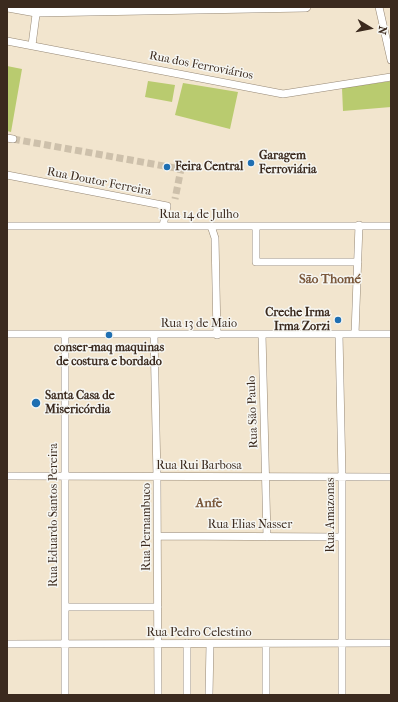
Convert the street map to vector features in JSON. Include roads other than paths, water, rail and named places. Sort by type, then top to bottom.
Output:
[{"type":"main road","points":[[8,7],[36,10],[306,7]]},
{"type":"street","points":[[379,7],[391,60]]},
{"type":"street","points":[[32,45],[36,10]]},
{"type":"street","name":"Rua dos Ferroviários","points":[[7,41],[283,94],[391,77]]},
{"type":"street","name":"Rua Doutor Ferreira","points":[[7,175],[167,206],[163,226]]},
{"type":"street","name":"Rua 14 de Julho","points":[[7,226],[391,226]]},
{"type":"street","points":[[212,226],[215,238],[217,335]]},
{"type":"street","points":[[256,226],[256,262],[358,262]]},
{"type":"street","points":[[355,334],[359,226]]},
{"type":"street","name":"Rua 13 de Maio","points":[[7,334],[391,334]]},
{"type":"street","name":"Rua Eduardo Santos Pereira","points":[[65,334],[65,695]]},
{"type":"street","name":"Rua São Paulo","points":[[262,334],[266,537]]},
{"type":"street","name":"Rua Amazonas","points":[[339,334],[342,477],[342,695]]},
{"type":"street","name":"Rua Pernambuco","points":[[154,335],[158,536],[158,695]]},
{"type":"street","name":"Rua Rui Barbosa","points":[[7,476],[391,477]]},
{"type":"street","name":"Rua Elias Nasser","points":[[158,536],[341,537]]},
{"type":"street","points":[[65,607],[158,607]]},
{"type":"street","points":[[187,643],[187,695]]},
{"type":"street","name":"Rua Pedro Celestino","points":[[7,644],[391,643]]},
{"type":"street","points":[[209,695],[210,644]]},
{"type":"street","points":[[266,644],[266,695]]},
{"type":"tunnel","points":[[13,139],[181,169],[175,199]]},
{"type":"place","name":"Garagem Ferroviária","points":[[251,163]]},
{"type":"place","name":"Feira Central","points":[[167,167]]},
{"type":"place","name":"Creche Irma Irma Zorzi","points":[[338,320]]},
{"type":"place","name":"conser-maq maquinas de costura e bordado","points":[[109,335]]},
{"type":"place","name":"Santa Casa de Misericórdia","points":[[36,403]]},
{"type":"district","name":"São Thomé","points":[[330,280]]},
{"type":"district","name":"Anfe","points":[[209,504]]}]
